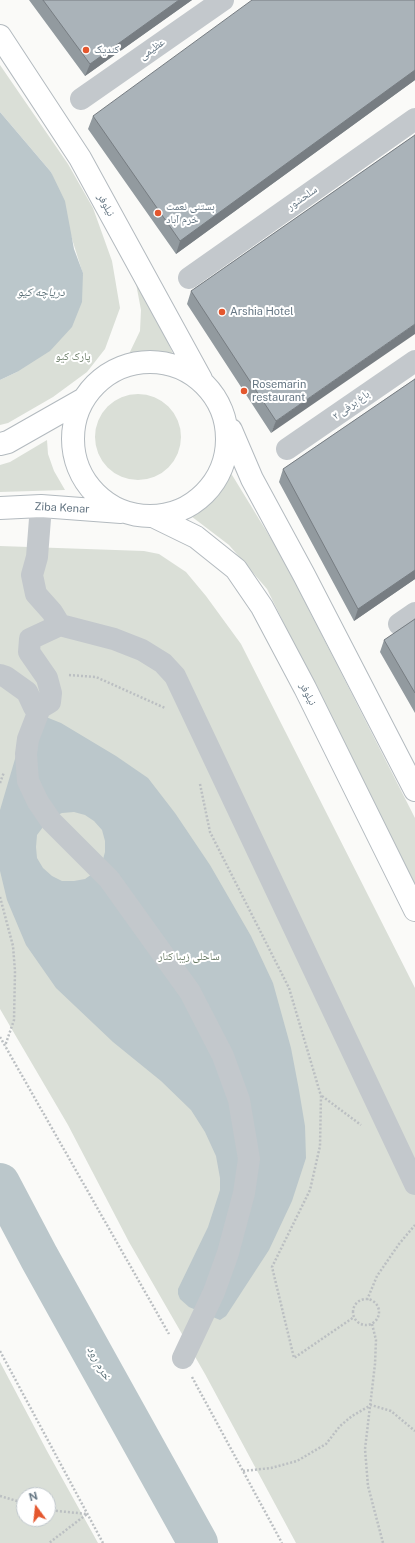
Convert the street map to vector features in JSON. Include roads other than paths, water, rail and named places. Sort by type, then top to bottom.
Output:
[{"type":"main road","name":"نیلوفر","points":[[0,36],[80,158],[201,380]]},
{"type":"main road","points":[[0,444],[8,442],[82,400],[98,382],[116,369],[138,363],[161,362],[182,368],[201,380],[220,404],[252,480],[308,582],[415,790]]},
{"type":"main road","points":[[82,400],[74,422],[72,444],[77,467],[88,487],[104,502],[125,513],[155,517],[180,511],[202,498],[218,478],[227,454],[228,429],[220,404]]},
{"type":"main road","name":"Ziba Kenar","points":[[0,508],[41,506],[125,513]]},
{"type":"main road","name":"نیلوفر","points":[[155,517],[196,537],[236,569],[262,607],[305,688],[415,910]]},
{"type":"street","name":"عظیمی","points":[[81,99],[223,0]]},
{"type":"street","name":"سلحشور","points":[[189,278],[415,119]]},
{"type":"street","name":"باغ برفی ۲","points":[[287,449],[415,361]]},
{"type":"street","points":[[41,506],[37,557],[32,575],[36,594],[52,612],[60,625]]},
{"type":"street","points":[[183,1358],[204,1314],[228,1253],[244,1193],[248,1159],[239,1100],[223,1056],[190,992],[127,902],[96,864],[51,821],[38,802],[28,781],[26,754],[28,739],[40,711],[50,702],[51,693],[47,678],[29,652],[30,639],[60,625],[114,639],[142,650],[163,663],[175,676],[415,1184]]},
{"type":"street","points":[[0,675],[6,677],[27,692],[34,707],[40,711]]},
{"type":"water","name":"دریاچه کیو","points":[[0,112],[51,172],[65,201],[74,249],[83,273],[82,302],[72,327],[50,351],[17,372],[0,380]]},
{"type":"water","points":[[46,717],[61,723],[116,756],[148,778],[175,813],[210,865],[251,936],[273,983],[291,1048],[299,1090],[305,1126],[306,1158],[292,1201],[269,1250],[226,1316],[220,1320],[189,1307],[180,1299],[178,1294],[178,1289],[208,1227],[220,1190],[220,1178],[216,1156],[205,1132],[191,1110],[161,1081],[113,1042],[56,988],[26,945],[7,900],[0,871],[0,810],[20,742]],"holes":[[[74,812],[85,815],[94,821],[102,830],[105,841],[105,852],[102,863],[95,872],[85,879],[62,881],[52,876],[43,868],[37,858],[37,835],[49,819],[62,813]]]},
{"type":"waterway","name":"خرم رود","points":[[0,1183],[39,1257],[198,1543]]},
{"type":"place","name":"کندیک","points":[[86,50]]},
{"type":"place","name":"بستنی نعمت خرم آباد","points":[[158,213]]},
{"type":"place","name":"Arshia Hotel","points":[[222,312]]},
{"type":"place","name":"Rosemarin restaurant","points":[[244,391]]},
{"type":"park label","name":"پارک کیو","points":[[73,357]]},
{"type":"park label","name":"ساحلی زیبا کنار","points":[[189,957]]}]
